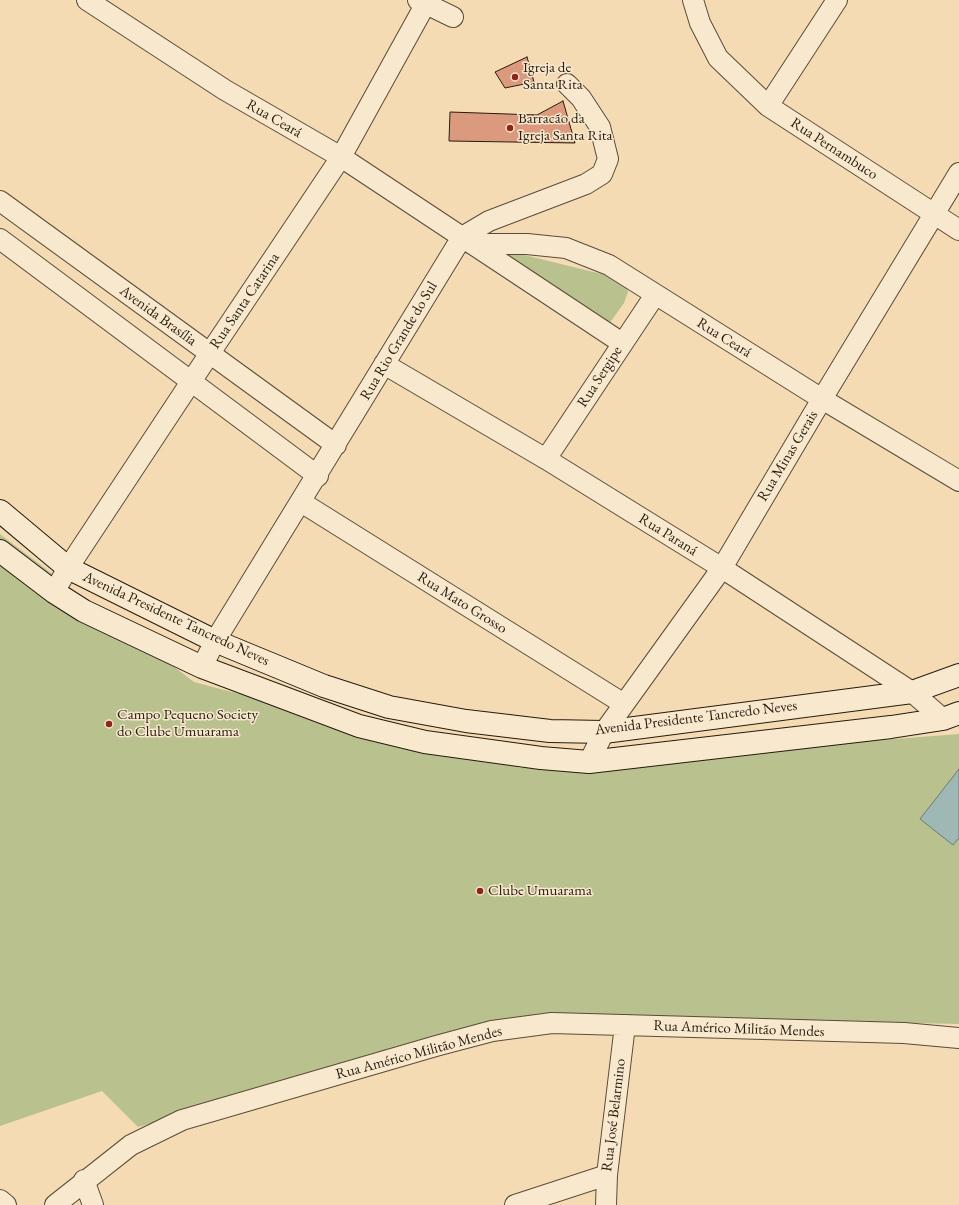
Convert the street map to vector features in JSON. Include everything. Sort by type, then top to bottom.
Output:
[{"type":"street","name":"Rua Ceará","points":[[88,0],[225,90],[341,157],[467,240],[566,248],[609,265],[822,399],[959,481]]},
{"type":"street","name":"Rua Pernambuco","points":[[693,0],[700,23],[718,58],[768,106],[959,230]]},
{"type":"street","points":[[768,106],[837,0]]},
{"type":"street","name":"Rua Santa Catarina","points":[[54,592],[68,568],[341,157],[421,2]]},
{"type":"street","points":[[421,2],[453,17]]},
{"type":"street","name":"Rua Rio Grande do Sul","points":[[202,667],[215,641],[318,476],[384,364],[467,240],[489,221],[586,184],[602,174],[608,159],[600,127],[580,98],[567,84]]},
{"type":"street","name":"Rua Minas Gerais","points":[[589,762],[604,732],[722,568],[822,399],[959,173]]},
{"type":"street","name":"Avenida Brasília","points":[[0,201],[336,445]]},
{"type":"street","points":[[0,239],[318,476]]},
{"type":"street","points":[[467,240],[622,343]]},
{"type":"street","name":"Rua Sergipe","points":[[546,459],[655,295]]},
{"type":"street","name":"Rua Paraná","points":[[384,364],[546,459],[722,568],[951,716]]},
{"type":"street","name":"Rua Mato Grosso","points":[[301,502],[624,704]]},
{"type":"street","name":"Avenida Presidente Tancredo Neves","points":[[0,511],[68,568],[215,641],[324,686],[389,707],[466,721],[550,730],[604,732],[912,692],[959,675]]},
{"type":"street","name":"Avenida Presidente Tancredo Neves","points":[[0,551],[54,592],[84,611],[202,667],[359,726],[425,742],[534,757],[589,762],[891,727],[951,716]]},
{"type":"street","name":"Rua Américo Militão Mendes","points":[[55,1205],[84,1180],[131,1145],[182,1120],[436,1046],[492,1032],[552,1023],[904,1033],[959,1038]]},
{"type":"street","name":"Rua José Belarmino","points":[[606,1205],[607,1175],[625,1025]]},
{"type":"street","points":[[515,1205],[607,1175]]},
{"type":"street","points":[[84,1180],[93,1205]]},
{"type":"street","points":[[0,1200],[6,1205]]},
{"type":"green space","points":[[500,249],[626,280],[628,292],[624,303],[609,324]]},
{"type":"green space","name":"Clube Umuarama","points":[[0,534],[194,682],[521,768],[959,734],[959,1024],[542,1015],[138,1127],[102,1091],[0,1126]]},
{"type":"water","points":[[959,769],[959,838],[953,845],[920,819]]},
{"type":"building","name":"Igreja de Santa Rita","points":[[527,57],[534,82],[505,88],[495,72]]},
{"type":"building","name":"Barracão da Igreja Santa Rita","points":[[563,101],[575,143],[449,141],[450,112],[537,115]]},
{"type":"place","name":"Igreja de Santa Rita","points":[[515,77]]},
{"type":"place","name":"Barracão da Igreja Santa Rita","points":[[510,128]]},
{"type":"place","name":"Campo Pequeno Society do Clube Umuarama","points":[[109,724]]},
{"type":"place","name":"Clube Umuarama","points":[[480,891]]}]
